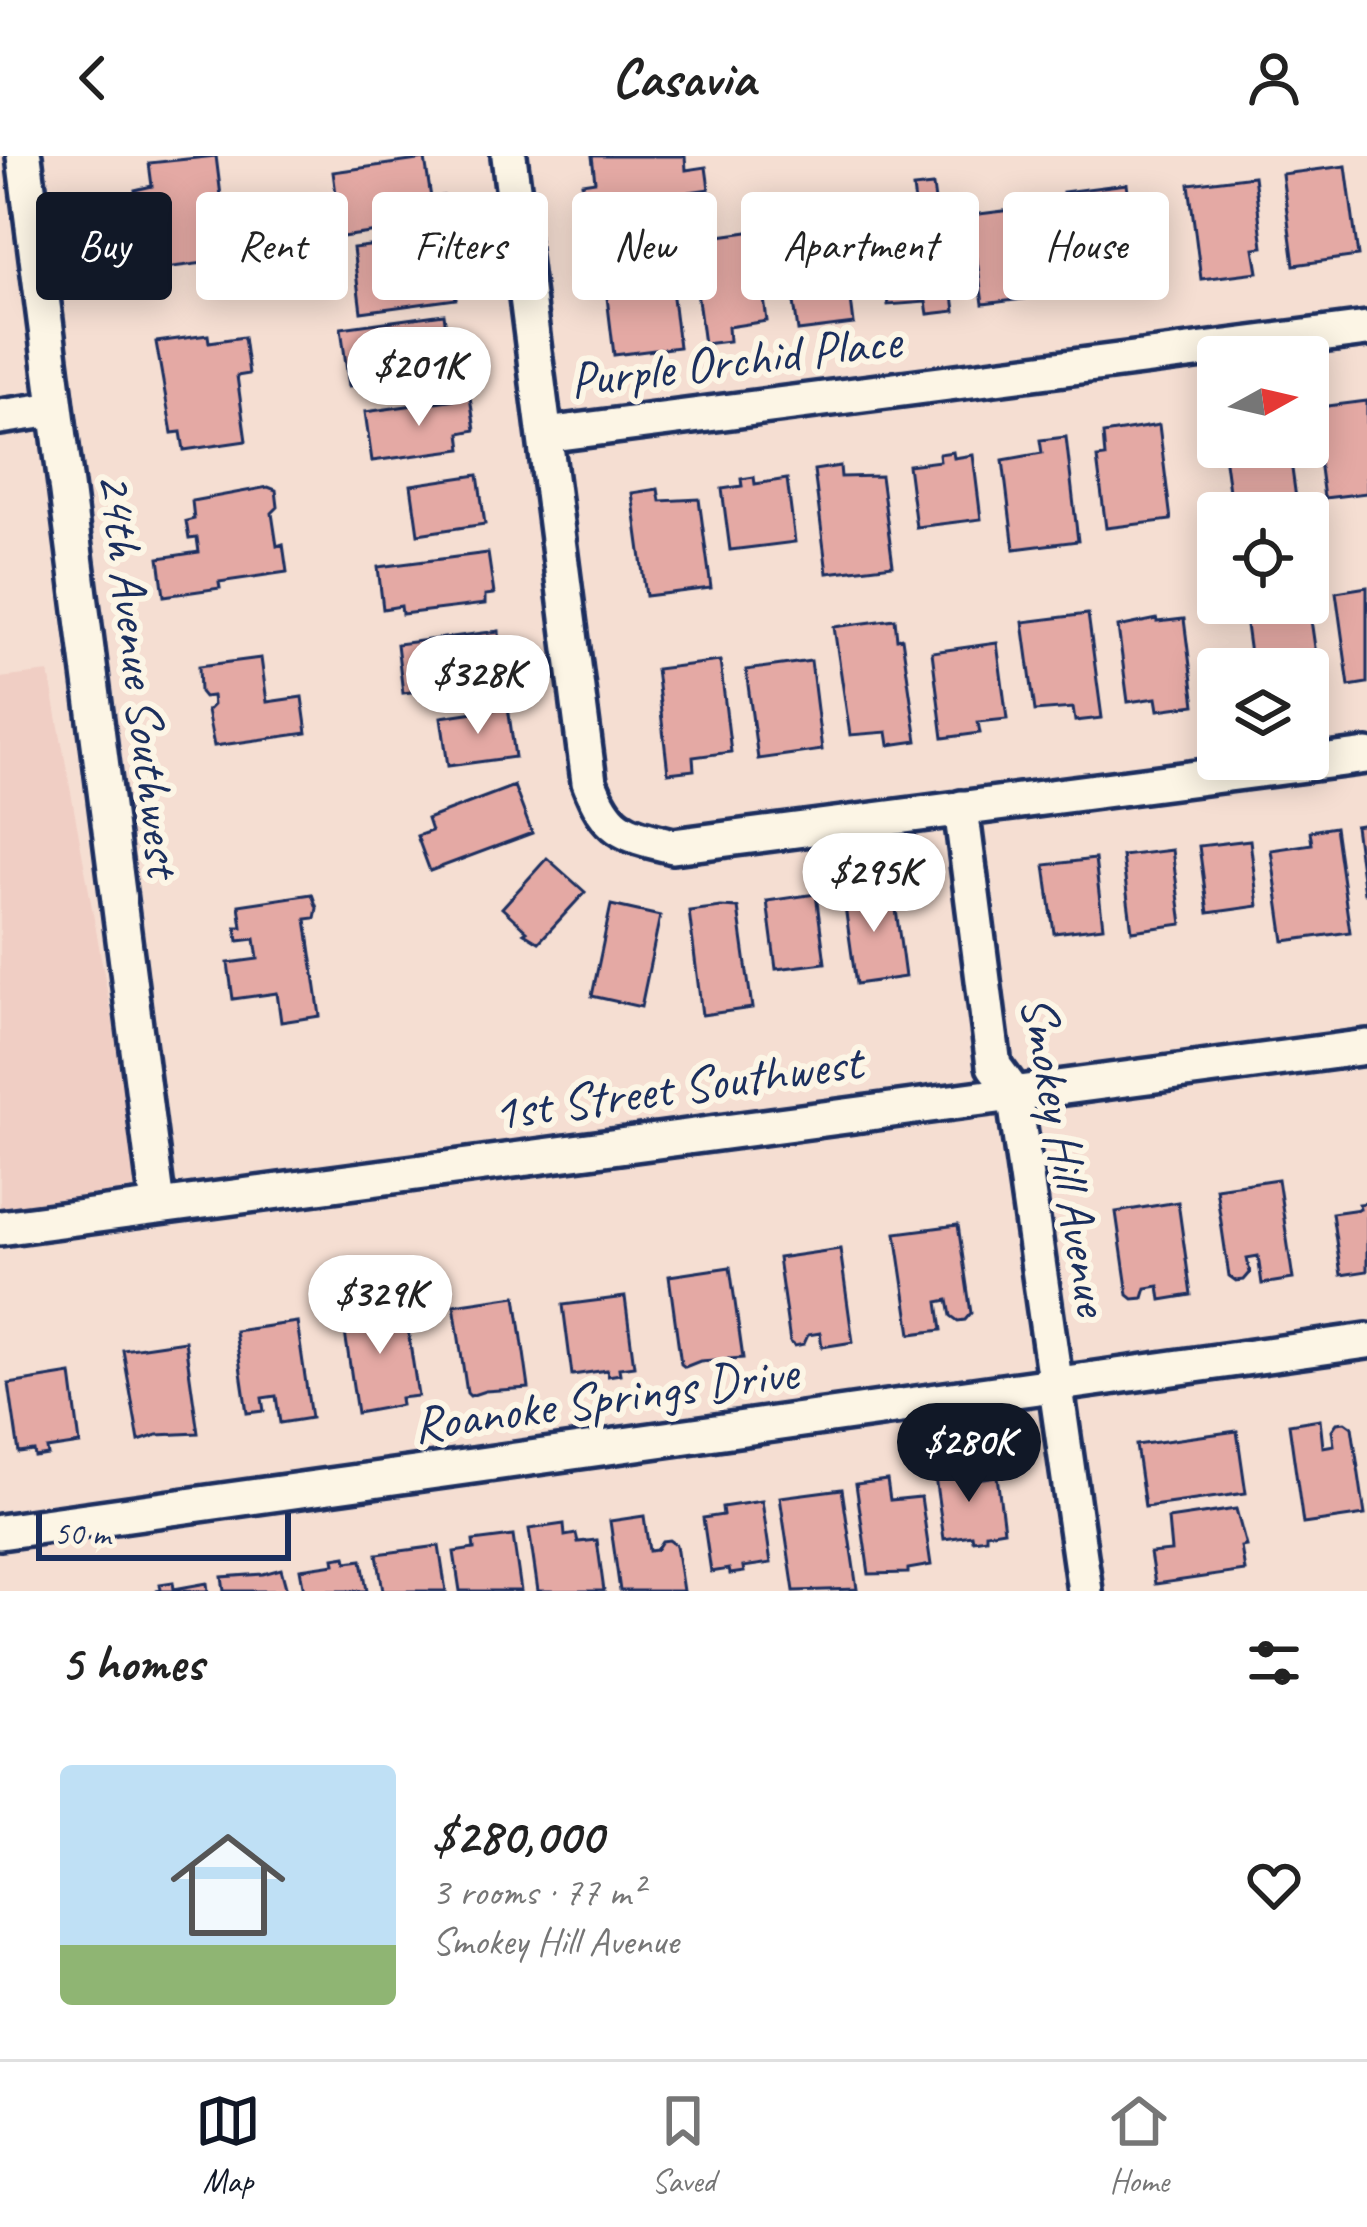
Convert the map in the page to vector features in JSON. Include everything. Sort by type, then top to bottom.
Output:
[{"type":"street","name":"24th Avenue Southwest","points":[[24,156],[158,1206]]},
{"type":"street","points":[[509,156],[589,782],[601,814],[625,834],[673,846],[1367,756]]},
{"type":"street","name":"Purple Orchid Place","points":[[545,435],[1367,328]]},
{"type":"street","points":[[0,417],[56,409]]},
{"type":"street","name":"Smokey Hill Avenue","points":[[961,808],[994,1066],[1015,1093],[1085,1591]]},
{"type":"street","name":"1st Street Southwest","points":[[0,1228],[1367,1046]]},
{"type":"street","name":"Roanoke Springs Drive","points":[[0,1532],[1367,1341]]},
{"type":"shaded area","points":[[49,672],[119,1056],[137,1191],[0,1210],[0,678]]},
{"type":"building","points":[[216,156],[220,192],[196,192],[196,264],[172,267],[172,192],[135,192],[152,186],[149,163]]},
{"type":"building","points":[[592,156],[685,156],[686,170],[706,167],[709,189],[583,192],[582,183],[595,181]]},
{"type":"building","points":[[425,159],[430,192],[372,192],[372,233],[348,236],[348,192],[336,192],[333,172]]},
{"type":"building","points":[[1346,166],[1358,256],[1294,265],[1282,174]]},
{"type":"building","points":[[1254,176],[1263,247],[1254,248],[1258,272],[1201,279],[1189,184]]},
{"type":"building","points":[[1127,184],[1128,192],[1063,192]]},
{"type":"building","points":[[933,186],[934,192],[914,192],[913,188]]},
{"type":"building","points":[[1003,211],[1003,300],[1016,300],[983,304],[979,214]]},
{"type":"building","points":[[741,233],[741,300],[764,300],[767,321],[728,327],[729,341],[704,344],[698,300],[717,300],[717,236]]},
{"type":"building","points":[[372,246],[372,300],[449,300],[361,312],[353,248]]},
{"type":"building","points":[[607,300],[673,300],[679,347],[614,355]]},
{"type":"building","points":[[794,300],[851,300],[854,324],[798,331]]},
{"type":"building","points":[[887,300],[954,300],[955,311],[928,314],[926,302],[888,305]]},
{"type":"building","points":[[444,314],[448,344],[451,352],[463,350],[467,377],[362,391],[362,385],[349,386],[341,328]]},
{"type":"building","points":[[208,335],[209,342],[244,337],[249,374],[237,376],[246,441],[184,450],[181,432],[172,433],[156,342]]},
{"type":"building","points":[[470,397],[475,430],[460,433],[462,449],[372,461],[365,412]]},
{"type":"building","points":[[1367,401],[1367,493],[1329,497],[1329,492],[1323,492],[1320,468],[1329,468],[1329,406]]},
{"type":"building","points":[[1159,425],[1171,520],[1106,528],[1097,458],[1105,457],[1103,434]]},
{"type":"building","points":[[1066,437],[1078,541],[1014,549],[1003,460],[1042,453],[1040,440]]},
{"type":"building","points":[[953,452],[954,458],[973,455],[981,519],[916,527],[908,465],[940,461],[939,454]]},
{"type":"building","points":[[840,466],[841,477],[881,476],[893,565],[827,573],[814,470]]},
{"type":"building","points":[[1226,468],[1292,468],[1295,492],[1229,492]]},
{"type":"building","points":[[478,475],[485,524],[418,534],[411,485]]},
{"type":"building","points":[[754,477],[755,484],[787,479],[795,542],[730,550],[722,489],[742,486],[741,479]]},
{"type":"building","points":[[268,487],[276,490],[278,507],[272,513],[287,572],[164,596],[159,558],[199,552],[197,538],[189,539],[186,521],[194,519],[192,501]]},
{"type":"building","points":[[658,489],[660,501],[699,499],[711,588],[646,596],[632,493]]},
{"type":"building","points":[[488,553],[494,594],[485,595],[485,604],[402,614],[401,606],[383,609],[378,567]]},
{"type":"building","points":[[1367,587],[1367,683],[1349,686],[1336,592]]},
{"type":"building","points":[[1088,614],[1102,718],[1075,721],[1073,708],[1035,711],[1023,622]]},
{"type":"building","points":[[895,619],[917,741],[889,745],[887,732],[850,735],[834,627]]},
{"type":"building","points":[[1184,619],[1195,705],[1158,710],[1156,698],[1128,702],[1118,627]]},
{"type":"building","points":[[1246,624],[1312,624],[1315,648],[1249,648]]},
{"type":"building","points":[[499,631],[502,680],[403,693],[397,644]]},
{"type":"building","points":[[997,643],[1007,719],[978,722],[980,733],[943,738],[932,652]]},
{"type":"building","points":[[261,658],[267,702],[302,697],[307,733],[214,746],[207,711],[213,705],[212,696],[200,692],[199,666]]},
{"type":"building","points":[[720,661],[731,752],[693,757],[694,770],[668,773],[656,669]]},
{"type":"building","points":[[811,661],[822,750],[758,759],[746,670]]},
{"type":"building","points":[[508,707],[515,757],[448,766],[441,717]]},
{"type":"building","points":[[514,786],[532,833],[430,871],[417,836],[431,831],[427,819]]},
{"type":"building","points":[[1367,824],[1367,893],[1364,893],[1355,826]]},
{"type":"building","points":[[1335,827],[1350,932],[1284,941],[1271,850],[1312,844],[1310,831]]},
{"type":"building","points":[[1250,840],[1258,906],[1208,913],[1199,846]]},
{"type":"building","points":[[1172,850],[1182,924],[1132,931],[1122,856]]},
{"type":"building","points":[[547,858],[585,892],[539,942],[502,908]]},
{"type":"building","points":[[1095,859],[1103,927],[1054,933],[1045,865]]},
{"type":"building","points":[[893,887],[905,977],[856,984],[843,892]]},
{"type":"building","points":[[312,894],[315,918],[306,919],[320,1016],[281,1022],[277,993],[233,999],[228,963],[258,959],[255,939],[238,941],[236,927],[242,927],[239,905]]},
{"type":"building","points":[[816,894],[825,963],[776,969],[767,901]]},
{"type":"building","points":[[611,905],[660,916],[641,1007],[592,996]]},
{"type":"building","points":[[738,908],[752,1008],[702,1015],[689,911]]},
{"type":"building","points":[[1278,1179],[1293,1279],[1262,1284],[1258,1256],[1247,1258],[1250,1273],[1236,1281],[1229,1276],[1216,1188]]},
{"type":"building","points":[[1178,1202],[1191,1295],[1161,1300],[1159,1286],[1146,1288],[1143,1298],[1133,1299],[1128,1295],[1116,1212]]},
{"type":"building","points":[[1367,1203],[1367,1271],[1341,1275],[1332,1213],[1360,1209],[1359,1204]]},
{"type":"building","points":[[958,1225],[971,1313],[958,1321],[951,1316],[948,1300],[938,1302],[942,1330],[911,1334],[896,1233]]},
{"type":"building","points":[[840,1249],[853,1342],[822,1347],[820,1333],[808,1335],[804,1344],[795,1346],[790,1342],[778,1258]]},
{"type":"building","points":[[730,1267],[743,1358],[700,1361],[685,1367],[669,1276]]},
{"type":"building","points":[[516,1296],[529,1388],[470,1396],[454,1305]]},
{"type":"building","points":[[625,1297],[634,1366],[608,1376],[607,1370],[572,1375],[563,1305]]},
{"type":"building","points":[[404,1304],[418,1396],[400,1398],[401,1405],[357,1413],[342,1312]]},
{"type":"building","points":[[297,1322],[311,1418],[280,1423],[276,1396],[262,1398],[264,1411],[247,1413],[235,1331]]},
{"type":"building","points":[[185,1341],[198,1433],[139,1441],[123,1350]]},
{"type":"building","points":[[71,1374],[80,1444],[47,1449],[48,1455],[35,1457],[34,1451],[19,1453],[9,1384]]},
{"type":"building","points":[[1320,1419],[1323,1447],[1334,1445],[1332,1430],[1337,1423],[1352,1427],[1365,1515],[1303,1524],[1289,1424]]},
{"type":"building","points":[[1237,1431],[1246,1493],[1145,1507],[1136,1445]]},
{"type":"building","points":[[975,1471],[976,1479],[997,1476],[1004,1530],[973,1540],[972,1535],[944,1539],[935,1477]]},
{"type":"building","points":[[887,1480],[890,1500],[921,1497],[931,1565],[908,1569],[908,1573],[869,1574],[856,1484]]},
{"type":"building","points":[[842,1489],[857,1589],[794,1591],[780,1497]]},
{"type":"building","points":[[762,1501],[771,1563],[743,1567],[744,1572],[711,1572],[703,1518],[723,1515],[722,1507]]},
{"type":"building","points":[[1236,1509],[1246,1546],[1241,1547],[1245,1571],[1155,1584],[1150,1553],[1171,1551],[1168,1519]]},
{"type":"building","points":[[644,1516],[649,1551],[662,1541],[676,1545],[683,1591],[620,1591],[610,1521]]},
{"type":"building","points":[[564,1524],[565,1536],[576,1534],[578,1542],[597,1540],[604,1591],[538,1591],[529,1529]]},
{"type":"building","points":[[513,1536],[521,1591],[460,1591],[454,1552],[474,1549],[473,1541]]},
{"type":"building","points":[[439,1546],[446,1591],[383,1591],[377,1554]]},
{"type":"building","points":[[346,1556],[347,1562],[362,1560],[367,1591],[304,1591],[300,1569],[335,1564],[334,1558]]},
{"type":"building","points":[[281,1569],[287,1591],[224,1591],[222,1577]]},
{"type":"building","points":[[173,1582],[174,1589],[207,1583],[208,1591],[156,1591],[161,1590],[160,1584]]}]
